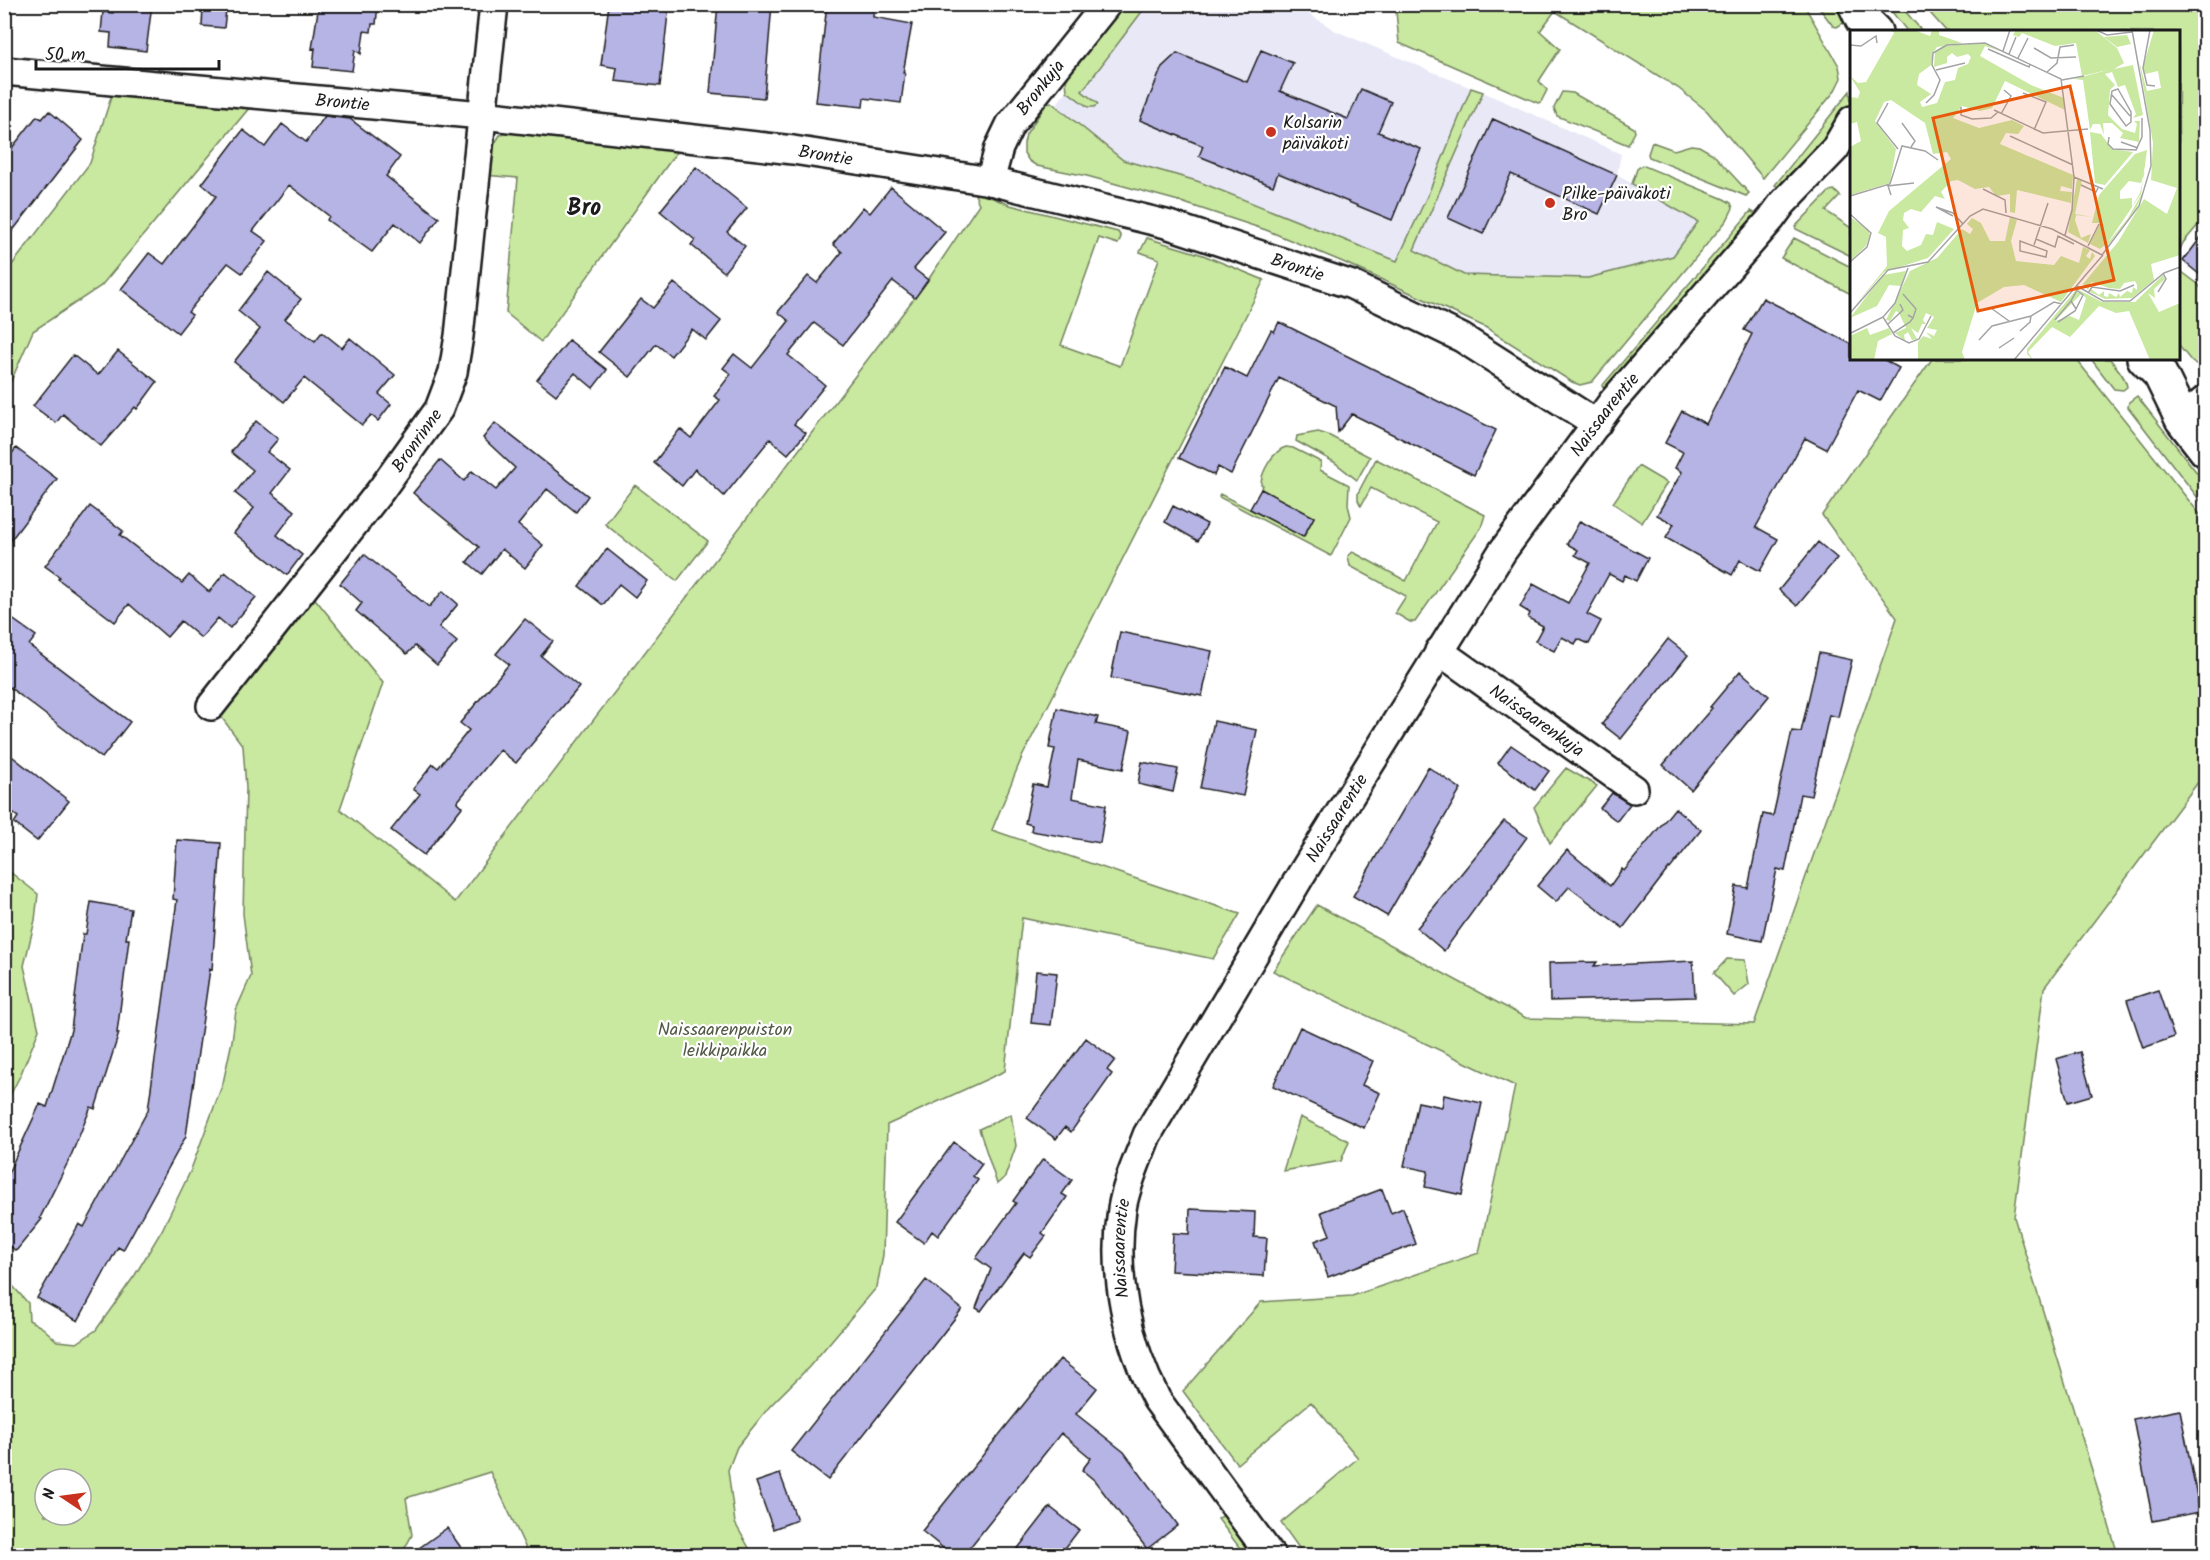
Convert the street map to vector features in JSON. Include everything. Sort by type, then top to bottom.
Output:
[{"type":"main road","points":[[1855,4],[1862,19],[1873,30]]},
{"type":"main road","points":[[1877,4],[1892,30]]},
{"type":"main road","points":[[2127,360],[2143,387],[2194,409]]},
{"type":"main road","points":[[2146,360],[2194,409],[2205,450]]},
{"type":"street","name":"Bronrinne","points":[[211,706],[381,490],[439,409],[453,372],[459,336],[494,4]]},
{"type":"street","name":"Bronkuja","points":[[990,181],[999,148],[1010,125],[1107,4]]},
{"type":"street","name":"Brontie","points":[[4,71],[482,115],[793,150],[990,181],[1166,224],[1352,285],[1462,338],[1597,424]]},
{"type":"street","name":"Naissaarentie","points":[[1271,1556],[1157,1400],[1134,1349],[1121,1288],[1119,1248],[1123,1208],[1147,1135],[1295,885],[1502,552],[1613,401],[1782,204],[1843,146],[1850,123]]},
{"type":"street","name":"Naissaarenkuja","points":[[1439,651],[1635,789]]},
{"type":"shaded area","name":"Kolsarin päiväkoti","points":[[1134,4],[1295,5],[1336,31],[1471,88],[1429,192],[1397,261],[1197,181],[1123,160],[1056,105]]},
{"type":"shaded area","name":"Pilke-päiväkoti Bro","points":[[1483,92],[1621,154],[1617,175],[1698,222],[1673,256],[1588,278],[1464,275],[1413,250]]},
{"type":"green space","points":[[1123,5],[1147,5],[1082,91],[1098,104],[1088,107],[1067,91],[1066,81],[1071,71]]},
{"type":"green space","points":[[1346,5],[1804,5],[1839,66],[1841,78],[1834,92],[1763,178],[1707,111],[1678,88],[1555,11],[1540,31],[1560,49],[1539,81],[1547,90],[1541,102],[1538,103],[1399,43],[1396,11],[1359,10]]},
{"type":"green space","points":[[1817,5],[1843,5],[1848,20],[1837,27],[1833,26]]},
{"type":"green space","points":[[1900,5],[1921,30],[1906,30],[1892,12],[1891,7]]},
{"type":"green space","points":[[1923,5],[2205,5],[2205,217],[2180,250],[2180,30],[1945,30]]},
{"type":"green space","points":[[1471,88],[1483,92],[1414,250],[1464,275],[1588,278],[1673,256],[1698,222],[1632,184],[1637,169],[1642,165],[1731,203],[1733,208],[1727,220],[1592,382],[1580,385],[1572,382],[1485,327],[1343,262],[1266,230],[1175,200],[1087,176],[1037,166],[1029,161],[1024,153],[1026,134],[1047,103],[1051,102],[1123,160],[1197,181],[1397,261],[1429,192]]},
{"type":"green space","points":[[1850,91],[1850,106],[1838,126],[1783,191],[1775,185]]},
{"type":"green space","points":[[1562,92],[1573,93],[1634,128],[1635,132],[1628,145],[1557,116],[1554,108]]},
{"type":"green space","points":[[112,94],[250,107],[101,286],[33,331],[5,395],[5,274],[90,163]]},
{"type":"green space","points":[[513,133],[678,150],[541,342],[506,313],[518,178],[485,175],[492,148],[500,135]]},
{"type":"green space","points":[[1652,142],[1674,150],[1691,145],[1699,146],[1713,154],[1749,193],[1746,196],[1649,157]]},
{"type":"green space","name":"Naissaarenpuiston leikkipaikka","points":[[973,190],[1010,205],[1118,232],[1121,237],[1118,244],[1099,238],[1061,345],[1120,366],[1159,259],[1140,252],[1147,238],[1203,255],[1264,280],[1022,757],[992,830],[1240,914],[1213,959],[1022,918],[1005,1071],[887,1125],[883,1255],[877,1287],[809,1367],[770,1406],[737,1447],[728,1470],[735,1523],[753,1555],[529,1555],[490,1472],[406,1498],[412,1535],[401,1555],[5,1555],[4,1276],[28,1303],[29,1320],[43,1328],[57,1341],[77,1343],[96,1330],[135,1275],[162,1230],[190,1172],[223,1083],[236,1010],[251,976],[243,914],[246,788],[243,746],[219,714],[312,595],[383,683],[340,809],[455,902],[928,280],[979,204]]},
{"type":"green space","points":[[1834,190],[1840,196],[1826,211],[1850,227],[1850,256],[1795,227],[1830,191]]},
{"type":"green space","points":[[1751,211],[1759,216],[1611,392],[1602,386]]},
{"type":"green space","points":[[1794,238],[1850,266],[1850,293],[1781,258]]},
{"type":"green space","points":[[2180,270],[2198,284],[2205,294],[2206,365],[2202,367],[2192,362],[2180,347]]},
{"type":"green space","points":[[1931,360],[2077,360],[2206,522],[2205,773],[2044,988],[2014,1217],[2116,1548],[2130,1555],[1304,1555],[1281,1523],[1358,1458],[1311,1402],[1237,1464],[1183,1391],[1261,1302],[1352,1296],[1479,1253],[1515,1086],[1273,971],[1317,905],[1526,1018],[1754,1024],[1897,618],[1822,515]]},
{"type":"green space","points":[[2092,360],[2111,360],[2123,376],[2127,387],[2123,390],[2114,389]]},
{"type":"green space","points":[[2137,396],[2205,483],[2205,507],[2128,407],[2129,402]]},
{"type":"green space","points":[[1318,432],[1370,457],[1357,480],[1334,462],[1296,441],[1297,436]]},
{"type":"green space","points":[[1286,447],[1293,448],[1321,462],[1320,470],[1349,485],[1348,505],[1351,517],[1331,556],[1219,497],[1220,494],[1304,537],[1314,517],[1261,489],[1263,474],[1269,462],[1277,452]]},
{"type":"green space","points":[[1376,459],[1485,515],[1481,528],[1415,622],[1410,622],[1395,613],[1406,596],[1350,566],[1348,556],[1353,552],[1406,581],[1437,522],[1371,488],[1361,506],[1358,493]]},
{"type":"green space","points":[[1638,466],[1667,483],[1642,523],[1613,503]]},
{"type":"green space","points":[[635,485],[708,541],[677,581],[605,524]]},
{"type":"green space","points":[[1566,768],[1597,786],[1550,843],[1534,807]]},
{"type":"green space","points":[[5,868],[38,894],[35,920],[24,966],[39,1030],[5,1105]]},
{"type":"green space","points":[[1727,959],[1745,960],[1749,984],[1734,996],[1714,973]]},
{"type":"green space","points":[[1011,1114],[1016,1146],[1005,1177],[997,1184],[979,1129]]},
{"type":"green space","points":[[1300,1117],[1349,1141],[1341,1161],[1283,1171]]},
{"type":"green space","points":[[1228,1512],[1260,1555],[1245,1555],[1218,1519]]},
{"type":"building","points":[[114,4],[152,4],[146,51],[110,47],[111,33],[101,32],[103,12],[113,13]]},
{"type":"building","points":[[319,4],[378,4],[376,24],[372,24],[371,32],[364,31],[361,54],[355,50],[352,71],[313,67],[315,48],[312,49]]},
{"type":"building","points":[[609,4],[669,4],[660,86],[615,81],[617,68],[601,65]]},
{"type":"building","points":[[718,4],[772,4],[764,98],[710,93]]},
{"type":"building","points":[[827,4],[874,4],[873,17],[912,24],[903,73],[905,73],[901,103],[864,98],[863,107],[816,102]]},
{"type":"building","points":[[203,7],[226,9],[224,28],[202,26]]},
{"type":"building","points":[[1261,50],[1293,63],[1280,91],[1348,119],[1361,89],[1391,102],[1378,132],[1421,149],[1392,220],[1278,173],[1273,186],[1199,156],[1203,146],[1140,120],[1162,67],[1177,53],[1247,82]]},
{"type":"building","points":[[49,111],[83,140],[4,242],[4,158],[37,116],[42,119]]},
{"type":"building","points":[[325,116],[350,119],[400,157],[386,176],[439,218],[420,243],[395,223],[372,252],[327,220],[329,216],[289,185],[253,231],[267,241],[242,273],[228,263],[188,312],[192,315],[178,333],[121,289],[149,253],[164,264],[216,196],[202,184],[243,130],[265,147],[282,124],[306,142]]},
{"type":"building","points":[[1493,119],[1617,175],[1599,214],[1511,174],[1483,234],[1448,218]]},
{"type":"building","points":[[696,167],[747,208],[727,232],[745,246],[724,272],[691,245],[695,240],[660,211]]},
{"type":"building","points":[[891,187],[945,232],[914,269],[928,280],[915,298],[893,281],[843,345],[814,323],[788,355],[825,385],[794,424],[806,433],[788,454],[770,439],[724,496],[695,469],[682,486],[654,463],[680,429],[691,438],[720,400],[714,396],[731,374],[723,368],[734,354],[752,368],[789,321],[778,312],[808,276],[817,283],[842,252],[833,244],[863,207],[870,213]]},
{"type":"building","points":[[2205,232],[2205,279],[2183,261]]},
{"type":"building","points":[[268,272],[301,299],[285,319],[315,341],[322,332],[342,348],[350,338],[395,375],[379,394],[391,404],[378,421],[371,415],[362,425],[304,378],[284,402],[234,362],[260,329],[238,311]]},
{"type":"building","points":[[674,283],[721,321],[706,340],[692,329],[671,356],[656,344],[630,377],[599,352],[641,299],[653,308]]},
{"type":"building","points":[[1763,298],[1850,343],[1850,360],[1885,360],[1899,368],[1880,401],[1858,390],[1826,449],[1805,438],[1756,527],[1778,539],[1760,571],[1740,560],[1732,575],[1666,538],[1674,524],[1657,515],[1682,472],[1675,468],[1683,452],[1665,443],[1682,411],[1706,424],[1752,334],[1744,330]]},
{"type":"building","points":[[1279,322],[1496,430],[1474,475],[1352,414],[1338,432],[1336,406],[1279,378],[1231,474],[1218,467],[1214,475],[1179,458],[1225,367],[1247,378],[1271,330],[1274,332]]},
{"type":"building","points":[[569,340],[607,370],[593,388],[575,373],[556,395],[537,380]]},
{"type":"building","points":[[118,351],[157,382],[137,409],[135,407],[101,446],[63,414],[56,423],[33,406],[73,355],[98,375]]},
{"type":"building","points":[[256,421],[278,439],[267,452],[290,470],[272,493],[295,511],[277,535],[302,555],[287,575],[234,533],[254,508],[235,493],[253,470],[231,452]]},
{"type":"building","points":[[495,423],[588,496],[576,512],[547,489],[518,525],[543,545],[525,568],[502,549],[482,574],[467,562],[479,547],[413,493],[440,460],[464,481],[472,471],[496,490],[515,468],[483,438]]},
{"type":"building","points":[[16,448],[57,479],[4,549],[4,464]]},
{"type":"building","points":[[1261,489],[1314,517],[1303,537],[1250,509]]},
{"type":"building","points":[[90,506],[123,531],[120,535],[182,583],[189,575],[209,592],[225,572],[256,597],[230,628],[218,618],[201,638],[181,621],[167,637],[129,604],[115,622],[58,579],[60,577],[45,566]]},
{"type":"building","points":[[1173,506],[1207,524],[1198,541],[1165,522]]},
{"type":"building","points":[[1580,521],[1648,558],[1636,581],[1625,575],[1622,581],[1609,574],[1587,614],[1601,621],[1589,644],[1578,639],[1575,644],[1562,637],[1554,651],[1535,641],[1543,626],[1528,618],[1530,613],[1520,607],[1533,584],[1568,603],[1590,563],[1575,555],[1578,550],[1567,544]]},
{"type":"building","points":[[1818,542],[1837,558],[1797,606],[1779,590]]},
{"type":"building","points":[[607,549],[647,581],[635,597],[619,584],[603,605],[579,586]]},
{"type":"building","points":[[364,554],[429,607],[443,591],[458,604],[439,627],[457,642],[437,665],[415,646],[407,654],[356,611],[362,603],[340,584]]},
{"type":"building","points":[[4,613],[36,636],[29,645],[130,722],[102,758],[4,683]]},
{"type":"building","points":[[525,619],[553,641],[541,656],[579,687],[516,763],[500,750],[457,802],[462,807],[424,855],[391,830],[420,794],[413,789],[433,764],[438,768],[469,730],[460,723],[509,664],[496,654]]},
{"type":"building","points":[[1120,632],[1212,651],[1202,696],[1111,678]]},
{"type":"building","points":[[1668,639],[1688,655],[1621,739],[1602,724]]},
{"type":"building","points":[[1819,653],[1852,660],[1838,717],[1829,715],[1811,796],[1800,794],[1785,871],[1777,869],[1762,941],[1727,934],[1736,886],[1748,888],[1763,814],[1773,816],[1792,731],[1801,732]]},
{"type":"building","points":[[1740,671],[1769,696],[1691,790],[1663,765]]},
{"type":"building","points":[[1057,708],[1098,717],[1096,724],[1131,731],[1123,769],[1078,760],[1072,798],[1106,805],[1100,843],[1031,831],[1032,825],[1025,823],[1033,784],[1047,787],[1055,749],[1049,748]]},
{"type":"building","points":[[1214,721],[1257,730],[1243,796],[1200,788]]},
{"type":"building","points":[[1511,745],[1549,771],[1535,790],[1498,763]]},
{"type":"building","points":[[4,750],[69,801],[37,841],[14,823],[18,817],[4,807]]},
{"type":"building","points":[[1142,762],[1178,769],[1173,792],[1138,784]]},
{"type":"building","points":[[1428,767],[1461,789],[1387,916],[1353,896]]},
{"type":"building","points":[[1612,793],[1630,804],[1617,821],[1600,808]]},
{"type":"building","points":[[1675,808],[1701,830],[1623,928],[1569,887],[1556,902],[1537,886],[1567,850],[1610,886]]},
{"type":"building","points":[[1504,821],[1527,837],[1444,951],[1417,928]]},
{"type":"building","points":[[177,840],[221,843],[212,970],[210,969],[186,1136],[123,1250],[118,1247],[78,1321],[37,1298],[79,1224],[84,1227],[148,1110],[177,900],[173,899]]},
{"type":"building","points":[[91,902],[131,909],[126,939],[129,939],[117,1033],[119,1033],[95,1109],[91,1107],[70,1158],[40,1218],[42,1219],[16,1251],[4,1241],[4,1182],[40,1104],[47,1107],[71,1030],[83,934],[86,934]]},
{"type":"building","points":[[1693,961],[1695,997],[1550,1001],[1549,963],[1597,962],[1594,966]]},
{"type":"building","points":[[1036,971],[1057,973],[1051,1025],[1031,1023]]},
{"type":"building","points":[[2158,990],[2174,1037],[2143,1048],[2127,1000]]},
{"type":"building","points":[[1300,1027],[1373,1061],[1362,1085],[1380,1093],[1364,1128],[1273,1086]]},
{"type":"building","points":[[1086,1038],[1115,1060],[1107,1070],[1112,1074],[1071,1132],[1065,1127],[1056,1139],[1027,1118]]},
{"type":"building","points":[[2080,1052],[2092,1095],[2068,1102],[2056,1059]]},
{"type":"building","points":[[1444,1095],[1482,1103],[1462,1195],[1425,1187],[1428,1171],[1404,1166],[1418,1102],[1442,1107]]},
{"type":"building","points":[[954,1142],[982,1164],[973,1176],[978,1180],[938,1236],[932,1231],[924,1243],[895,1222]]},
{"type":"building","points":[[1043,1159],[1072,1180],[1062,1194],[1067,1197],[1042,1233],[1046,1236],[1030,1257],[1024,1253],[981,1311],[976,1308],[991,1269],[976,1258],[1016,1203],[1013,1201]]},
{"type":"building","points":[[1382,1189],[1391,1213],[1403,1208],[1416,1244],[1328,1277],[1315,1241],[1330,1235],[1321,1212]]},
{"type":"building","points":[[1190,1209],[1255,1212],[1254,1237],[1267,1238],[1264,1276],[1171,1271],[1173,1233],[1189,1234]]},
{"type":"building","points":[[926,1280],[962,1309],[828,1480],[791,1451]]},
{"type":"building","points":[[1060,1359],[1097,1388],[1076,1414],[1124,1452],[1178,1525],[1147,1549],[1094,1480],[1082,1470],[1091,1458],[1061,1433],[963,1556],[953,1556],[922,1531]]},
{"type":"building","points":[[2180,1410],[2200,1512],[2153,1521],[2133,1419]]},
{"type":"building","points":[[780,1474],[797,1520],[773,1529],[756,1482]]},
{"type":"building","points":[[1050,1507],[1079,1530],[1059,1556],[1012,1556]]},
{"type":"building","points":[[447,1528],[467,1556],[408,1556]]},
{"type":"place","name":"Kolsarin päiväkoti","points":[[1271,132]]},
{"type":"place","name":"Pilke-päiväkoti Bro","points":[[1550,203]]},
{"type":"district","name":"Bro","points":[[584,207]]}]
